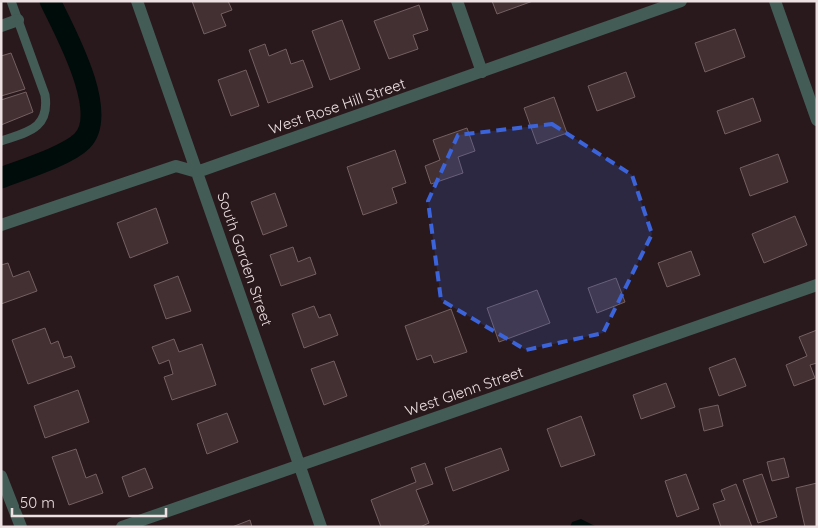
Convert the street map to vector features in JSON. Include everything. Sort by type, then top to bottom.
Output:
[{"type":"street","name":"South Garden Street","points":[[137,1],[321,527]]},
{"type":"street","points":[[457,1],[482,72]]},
{"type":"street","name":"West Rose Hill Street","points":[[197,172],[682,1]]},
{"type":"street","points":[[775,1],[817,120]]},
{"type":"street","points":[[1,26],[18,20]]},
{"type":"street","points":[[1,225],[176,166],[197,172]]},
{"type":"street","name":"West Glenn Street","points":[[122,527],[817,285]]},
{"type":"street","points":[[1,476],[21,527]]},
{"type":"lane","points":[[1,141],[34,129],[44,115],[46,105],[45,95],[11,1]]},
{"type":"highlighted area","points":[[552,124],[632,175],[652,234],[603,333],[526,350],[441,300],[428,201],[458,135]]},
{"type":"shaded area","points":[[581,519],[597,527],[570,527],[572,522]]},
{"type":"building","points":[[192,1],[228,1],[232,10],[221,14],[226,26],[204,34]]},
{"type":"building","points":[[492,1],[533,1],[497,14]]},
{"type":"building","points":[[419,5],[428,30],[413,35],[418,49],[389,59],[374,21]]},
{"type":"building","points":[[342,20],[360,69],[330,80],[312,31]]},
{"type":"building","points":[[735,29],[745,57],[705,72],[695,43]]},
{"type":"building","points":[[265,44],[269,56],[286,49],[291,64],[303,60],[313,87],[268,103],[249,50]]},
{"type":"building","points":[[11,53],[25,89],[1,96],[1,56]]},
{"type":"building","points":[[246,70],[259,106],[231,116],[218,80]]},
{"type":"building","points":[[626,72],[635,97],[597,111],[588,86]]},
{"type":"building","points":[[26,92],[33,112],[1,125],[1,100]]},
{"type":"building","points":[[554,97],[567,133],[537,144],[524,108]]},
{"type":"building","points":[[753,98],[761,121],[725,134],[717,111]]},
{"type":"building","points":[[467,128],[475,151],[458,157],[463,173],[431,184],[425,166],[440,160],[433,140]]},
{"type":"building","points":[[395,150],[406,183],[392,188],[397,203],[363,215],[347,167]]},
{"type":"building","points":[[778,154],[788,182],[750,196],[740,168]]},
{"type":"building","points":[[275,193],[287,226],[263,235],[251,202]]},
{"type":"building","points":[[156,208],[168,243],[130,258],[117,223]]},
{"type":"building","points":[[795,216],[807,245],[764,263],[752,234]]},
{"type":"building","points":[[293,247],[298,262],[310,257],[316,274],[281,286],[270,255]]},
{"type":"building","points":[[691,251],[700,275],[667,287],[658,263]]},
{"type":"building","points":[[8,263],[13,277],[29,271],[37,291],[1,304],[1,265]]},
{"type":"building","points":[[178,276],[191,311],[166,319],[154,285]]},
{"type":"building","points":[[616,278],[625,302],[597,313],[588,288]]},
{"type":"building","points":[[537,290],[550,323],[499,342],[487,308]]},
{"type":"building","points":[[314,306],[319,318],[330,314],[338,335],[304,348],[292,314]]},
{"type":"building","points":[[451,309],[467,352],[434,363],[431,355],[417,360],[405,326]]},
{"type":"building","points":[[45,328],[51,344],[58,341],[64,358],[71,356],[75,367],[28,384],[12,340]]},
{"type":"building","points":[[817,330],[817,363],[810,365],[815,378],[794,386],[786,365],[807,356],[799,337]]},
{"type":"building","points":[[174,339],[179,352],[202,344],[216,385],[172,400],[164,377],[173,374],[169,360],[159,364],[152,347]]},
{"type":"building","points":[[735,358],[746,386],[719,396],[709,368]]},
{"type":"building","points":[[334,361],[347,396],[324,405],[311,369]]},
{"type":"building","points":[[666,383],[675,407],[641,419],[633,395]]},
{"type":"building","points":[[78,390],[89,422],[45,438],[34,406]]},
{"type":"building","points":[[718,405],[723,426],[704,431],[699,409]]},
{"type":"building","points":[[227,413],[238,442],[207,454],[197,424]]},
{"type":"building","points":[[581,416],[595,455],[561,467],[547,429]]},
{"type":"building","points":[[501,448],[509,470],[453,491],[445,468]]},
{"type":"building","points":[[76,449],[86,478],[96,474],[103,493],[69,505],[52,457]]},
{"type":"building","points":[[784,458],[789,477],[772,481],[767,462]]},
{"type":"building","points":[[425,463],[433,484],[416,490],[429,523],[420,527],[381,527],[371,500],[416,482],[411,468]]},
{"type":"building","points":[[145,468],[153,488],[129,497],[122,477]]},
{"type":"building","points":[[686,474],[699,509],[677,517],[665,481]]},
{"type":"building","points":[[762,474],[777,517],[758,523],[743,480]]},
{"type":"building","points":[[817,483],[817,527],[805,527],[796,488]]},
{"type":"building","points":[[736,484],[752,527],[721,527],[713,504],[725,500],[721,490]]},
{"type":"building","points":[[250,520],[252,527],[232,527]]},
{"type":"waterway","points":[[1,178],[75,147],[82,141],[89,128],[91,112],[82,72],[50,1]]}]
